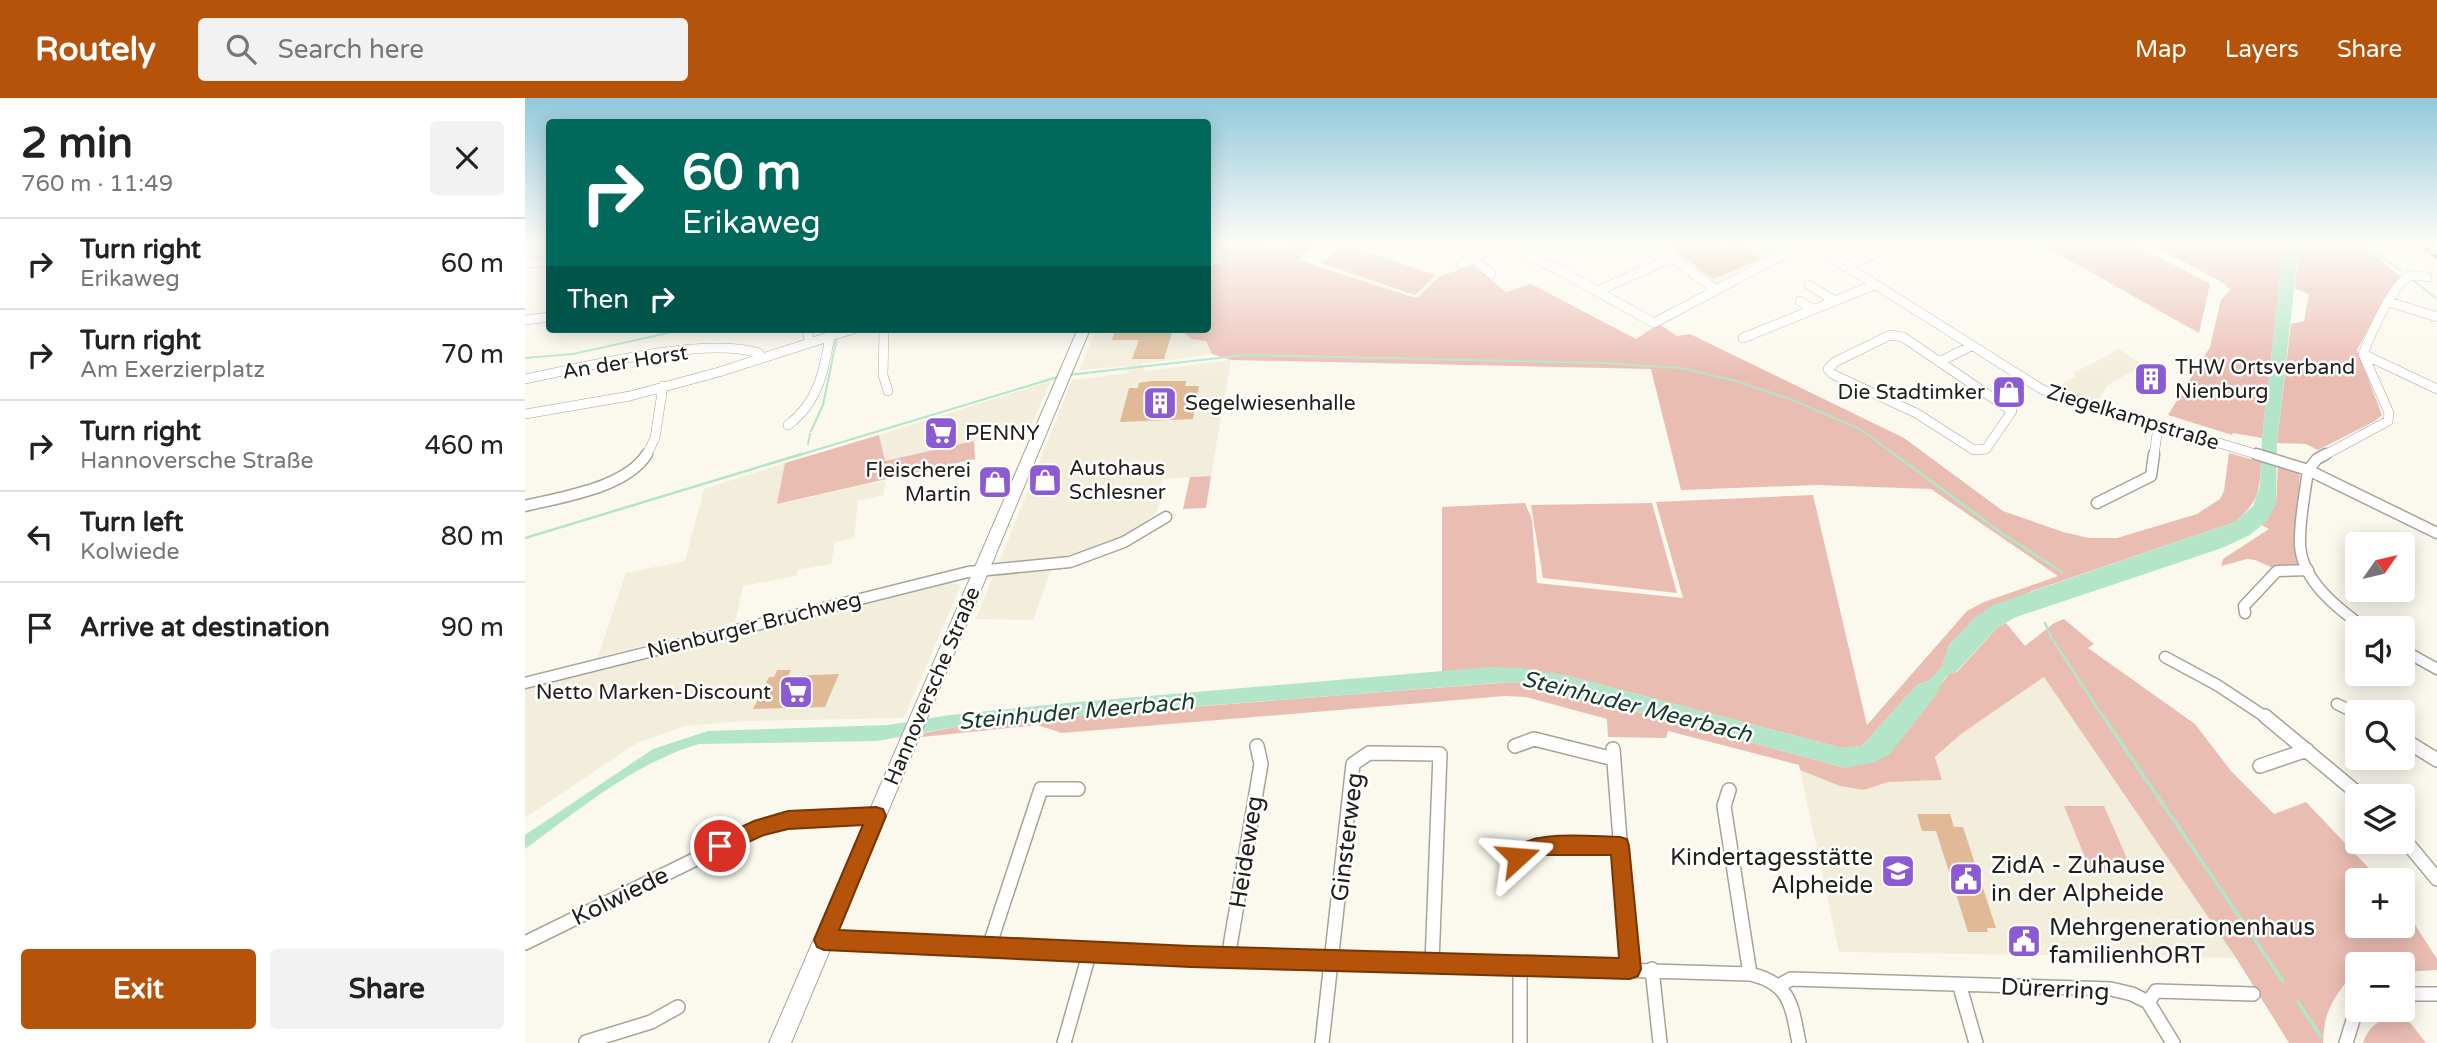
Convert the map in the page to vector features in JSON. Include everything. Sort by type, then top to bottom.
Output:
[{"type":"street","points":[[1591,288],[1654,323],[1720,288]]},
{"type":"street","points":[[1597,291],[1602,288]]},
{"type":"street","points":[[1814,288],[1835,302]]},
{"type":"street","points":[[1743,338],[1867,288]]},
{"type":"street","name":"Ziegelkampstraße","points":[[1879,288],[2043,390],[2308,470],[2437,533]]},
{"type":"street","points":[[2363,354],[2398,288]]},
{"type":"street","points":[[1800,301],[1813,310]]},
{"type":"street","points":[[2389,302],[2437,317]]},
{"type":"street","points":[[525,322],[546,318]]},
{"type":"street","points":[[525,322],[546,323]]},
{"type":"street","points":[[807,333],[810,342]]},
{"type":"street","points":[[525,414],[607,401],[840,333]]},
{"type":"street","points":[[884,333],[883,375],[888,391]]},
{"type":"street","name":"Hannoversche Straße","points":[[780,1043],[1082,333]]},
{"type":"street","points":[[1890,335],[1903,337],[1940,362],[2012,411],[1986,449],[1973,450],[1933,422],[1832,374],[1828,369],[1835,362],[1890,335]]},
{"type":"street","points":[[788,425],[806,410],[815,397],[830,336]]},
{"type":"street","points":[[1940,362],[1971,346]]},
{"type":"street","name":"An der Horst","points":[[525,379],[666,352],[747,348],[759,353],[761,358]]},
{"type":"street","points":[[2363,354],[2437,389]]},
{"type":"street","points":[[2349,616],[2319,588],[2308,570],[2300,546],[2308,470],[2317,459],[2388,421],[2389,413],[2363,354]]},
{"type":"street","points":[[525,506],[591,489],[631,470],[647,454],[653,443],[663,386]]},
{"type":"street","points":[[2097,503],[2151,476],[2158,426]]},
{"type":"street","name":"Nienburger Bruchweg","points":[[525,683],[983,569],[1042,566],[1083,558],[1124,542],[1166,517]]},
{"type":"street","points":[[2245,613],[2244,606],[2277,571],[2308,570]]},
{"type":"street","points":[[2165,657],[2241,701],[2307,750],[2347,784]]},
{"type":"street","points":[[2415,657],[2437,669]]},
{"type":"street","points":[[2337,704],[2345,708]]},
{"type":"street","points":[[1515,746],[1534,739],[1613,754],[1630,969]]},
{"type":"street","name":"Heideweg","points":[[1228,958],[1261,764],[1257,746]]},
{"type":"street","points":[[2415,746],[2437,760]]},
{"type":"street","points":[[2260,766],[2307,750]]},
{"type":"street","name":"Ginsterweg","points":[[1322,1043],[1353,764],[1369,753],[1440,754],[1431,963]]},
{"type":"street","points":[[989,947],[1041,789],[1078,789]]},
{"type":"street","points":[[1729,790],[1724,806],[1750,974]]},
{"type":"street","name":"Kolwiede","points":[[525,943],[761,827],[809,817],[876,816]]},
{"type":"street","points":[[1518,857],[1537,845],[1620,846]]},
{"type":"street","points":[[2415,852],[2437,879]]},
{"type":"street","points":[[824,940],[1228,958],[1652,969],[1764,975],[1780,985],[1790,1001],[1799,1043]]},
{"type":"street","points":[[1064,1043],[1090,951]]},
{"type":"street","points":[[1520,966],[1520,1043]]},
{"type":"street","points":[[1652,969],[1660,1043]]},
{"type":"street","name":"Dürerring","points":[[1780,985],[1791,979],[1961,987],[2111,989],[2132,994],[2148,1002]]},
{"type":"street","points":[[1961,987],[1976,1043]]},
{"type":"street","points":[[2173,1043],[2148,1002],[2156,991],[2253,994]]},
{"type":"street","points":[[2415,994],[2437,994]]},
{"type":"street","points":[[585,1043],[651,1022],[678,1007]]},
{"type":"street","points":[[2346,1043],[2352,1022]]},
{"type":"shaded area","points":[[1211,288],[1385,288],[1418,297],[1427,288],[1501,288],[1506,292],[1518,288],[1539,288],[1636,339],[1659,324],[1677,336],[1690,334],[1904,438],[2003,511],[2063,532],[2089,538],[2117,538],[2197,514],[2220,499],[2224,491],[2229,453],[2261,462],[2260,482],[2249,509],[2235,522],[2032,591],[1975,618],[1949,645],[1942,667],[1930,680],[1917,685],[1862,746],[1842,748],[1568,676],[1505,669],[1442,672],[1442,507],[1525,503],[1532,520],[1537,583],[1683,598],[1656,502],[1813,495],[1867,725],[1967,611],[1984,602],[2058,576],[1931,489],[1816,485],[1681,490],[1651,369],[1231,360],[1212,354],[1206,341],[1192,339],[1184,333],[1211,333]]},
{"type":"shaded area","points":[[1395,288],[1422,288],[1415,295]]},
{"type":"shaded area","points":[[2119,288],[2209,288],[2199,333]]},
{"type":"shaded area","points":[[2228,288],[2279,288],[2262,438],[2232,435],[2168,415],[2210,347],[2221,300],[2230,290]]},
{"type":"shaded area","points":[[2394,288],[2391,294],[2384,298],[2357,350],[2382,415],[2318,450],[2306,444],[2277,443],[2291,324],[2304,321],[2309,294],[2295,289]]},
{"type":"shaded area","points":[[1095,333],[1184,333],[1192,339],[1206,341],[1212,354],[1141,364],[1146,371],[1231,360],[1211,476],[1162,479],[1158,510],[1118,540],[1055,559],[999,562],[1072,380],[1129,373],[1125,366],[1079,370]]},
{"type":"shaded area","points":[[2119,349],[2143,365],[2108,385],[2096,402],[2054,389],[2076,376],[2073,373]]},
{"type":"shaded area","points":[[1051,381],[1029,429],[885,462],[879,435]]},
{"type":"shaded area","points":[[879,435],[885,461],[974,441],[975,459],[777,504],[785,463]]},
{"type":"shaded area","points":[[785,463],[778,504],[885,481],[884,495],[858,501],[854,538],[835,542],[831,564],[798,570],[796,576],[743,586],[735,622],[598,657],[626,573],[685,561],[704,489]]},
{"type":"shaded area","points":[[2278,466],[2297,471],[2300,476],[2297,512],[2302,567],[2275,569],[2247,559],[2221,566],[2223,559],[2269,529],[2262,525],[2276,504]]},
{"type":"shaded area","points":[[1211,476],[1206,508],[1183,509],[1190,477]]},
{"type":"shaded area","points":[[1652,503],[1677,593],[1543,578],[1531,505]]},
{"type":"shaded area","points":[[1051,570],[1033,620],[976,619],[995,571]]},
{"type":"shaded area","points":[[949,582],[961,585],[904,718],[744,721],[685,726],[637,743],[525,818],[525,689]]},
{"type":"shaded area","points":[[2064,619],[2094,644],[2088,648],[2195,724],[2231,771],[2274,814],[2306,802],[2345,843],[2345,854],[2355,854],[2369,868],[2345,868],[2345,938],[2415,938],[2415,925],[2437,959],[2437,970],[2415,971],[2415,952],[2345,952],[2345,984],[2330,1007],[2323,1043],[2289,1043],[2236,958],[2044,677],[1961,734],[1935,757],[1942,780],[1888,782],[1864,790],[1840,786],[1800,770],[1799,765],[1668,731],[1666,738],[1608,737],[1607,719],[1526,697],[1505,696],[1062,733],[1037,725],[922,737],[924,733],[971,724],[1513,682],[1553,689],[1846,768],[1940,685],[1950,673],[1957,672],[1998,627],[2006,623],[2025,646],[2054,623]]},
{"type":"shaded area","points":[[2044,677],[2236,958],[1839,952],[1800,770],[1840,786],[1864,790],[1888,782],[1941,780],[1935,758],[1961,734]]},
{"type":"shaded area","points":[[2064,806],[2104,806],[2133,872],[2091,872]]},
{"type":"shaded area","points":[[2410,1022],[2426,1043],[2363,1043],[2369,1031],[2378,1023]]},
{"type":"water","name":"Steinhuder Meerbach","points":[[2279,288],[2294,288],[2277,444],[2276,504],[2267,521],[2250,535],[2222,548],[2016,617],[1998,627],[1956,672],[1945,678],[1939,691],[1890,754],[1875,762],[1846,768],[1553,689],[1513,682],[1497,683],[971,724],[877,741],[699,744],[675,752],[630,775],[525,849],[525,835],[653,749],[708,731],[888,725],[950,715],[1066,703],[1490,667],[1522,668],[1568,676],[1842,748],[1862,746],[1917,685],[1930,680],[1942,667],[1949,645],[1975,618],[1993,605],[2235,522],[2253,506],[2260,487],[2262,438]]},
{"type":"building","points":[[1115,333],[1172,333],[1164,359],[1132,359],[1139,340],[1112,340]]},
{"type":"building","name":"THW Ortsverband Nienburg","points":[[2139,371],[2167,381],[2163,389],[2134,378]]},
{"type":"building","name":"Segelwiesenhalle","points":[[1186,381],[1185,386],[1199,386],[1193,419],[1120,422],[1129,388],[1138,388],[1139,383]]},
{"type":"building","name":"Netto Marken-Discount","points":[[777,670],[791,670],[788,676],[839,674],[825,707],[753,709],[769,677],[774,677]]},
{"type":"building","name":"ZidA - Zuhause in der Alpheide","points":[[1917,814],[1950,814],[1954,827],[1963,827],[1996,928],[1987,928],[1988,932],[1968,932],[1936,831],[1922,831]]},
{"type":"building","name":"Mehrgenerationenhaus familienhORT","points":[[2011,932],[2031,933],[2037,949],[2016,949]]},
{"type":"waterway","points":[[2423,288],[2437,299]]},
{"type":"waterway","points":[[525,358],[573,354],[668,333]]},
{"type":"waterway","points":[[811,431],[823,405],[837,337]]},
{"type":"waterway","points":[[1068,375],[1245,355],[1604,363],[1681,368],[1736,381],[1793,400],[1860,429],[1897,456]]},
{"type":"waterway","points":[[796,456],[1061,376]]},
{"type":"waterway","points":[[808,444],[810,434]]},
{"type":"waterway","points":[[525,538],[802,454]]},
{"type":"waterway","points":[[1894,454],[2003,534],[2062,572]]},
{"type":"waterway","points":[[2045,623],[2051,637],[2104,718]]},
{"type":"waterway","points":[[2103,716],[2283,981]]},
{"type":"waterway","points":[[2298,1002],[2321,1037]]},
{"type":"place","name":"THW Ortsverband Nienburg","points":[[2151,379]]},
{"type":"place","name":"Die Stadtimker","points":[[2009,392]]},
{"type":"place","name":"Segelwiesenhalle","points":[[1160,403]]},
{"type":"place","name":"PENNY","points":[[941,433]]},
{"type":"place","name":"Autohaus Schlesner","points":[[1045,480]]},
{"type":"place","name":"Fleischerei Martin","points":[[995,482]]},
{"type":"place","name":"Netto Marken-Discount","points":[[796,692]]},
{"type":"place","name":"Kindertagesstätte Alpheide","points":[[1898,871]]},
{"type":"place","name":"ZidA - Zuhause in der Alpheide","points":[[1966,879]]},
{"type":"place","name":"Mehrgenerationenhaus familienhORT","points":[[2024,941]]},
{"type":"route","points":[[720,846],[761,827],[788,820],[876,816],[824,940],[1191,957],[1630,969],[1620,846],[1537,845],[1518,857]]}]
